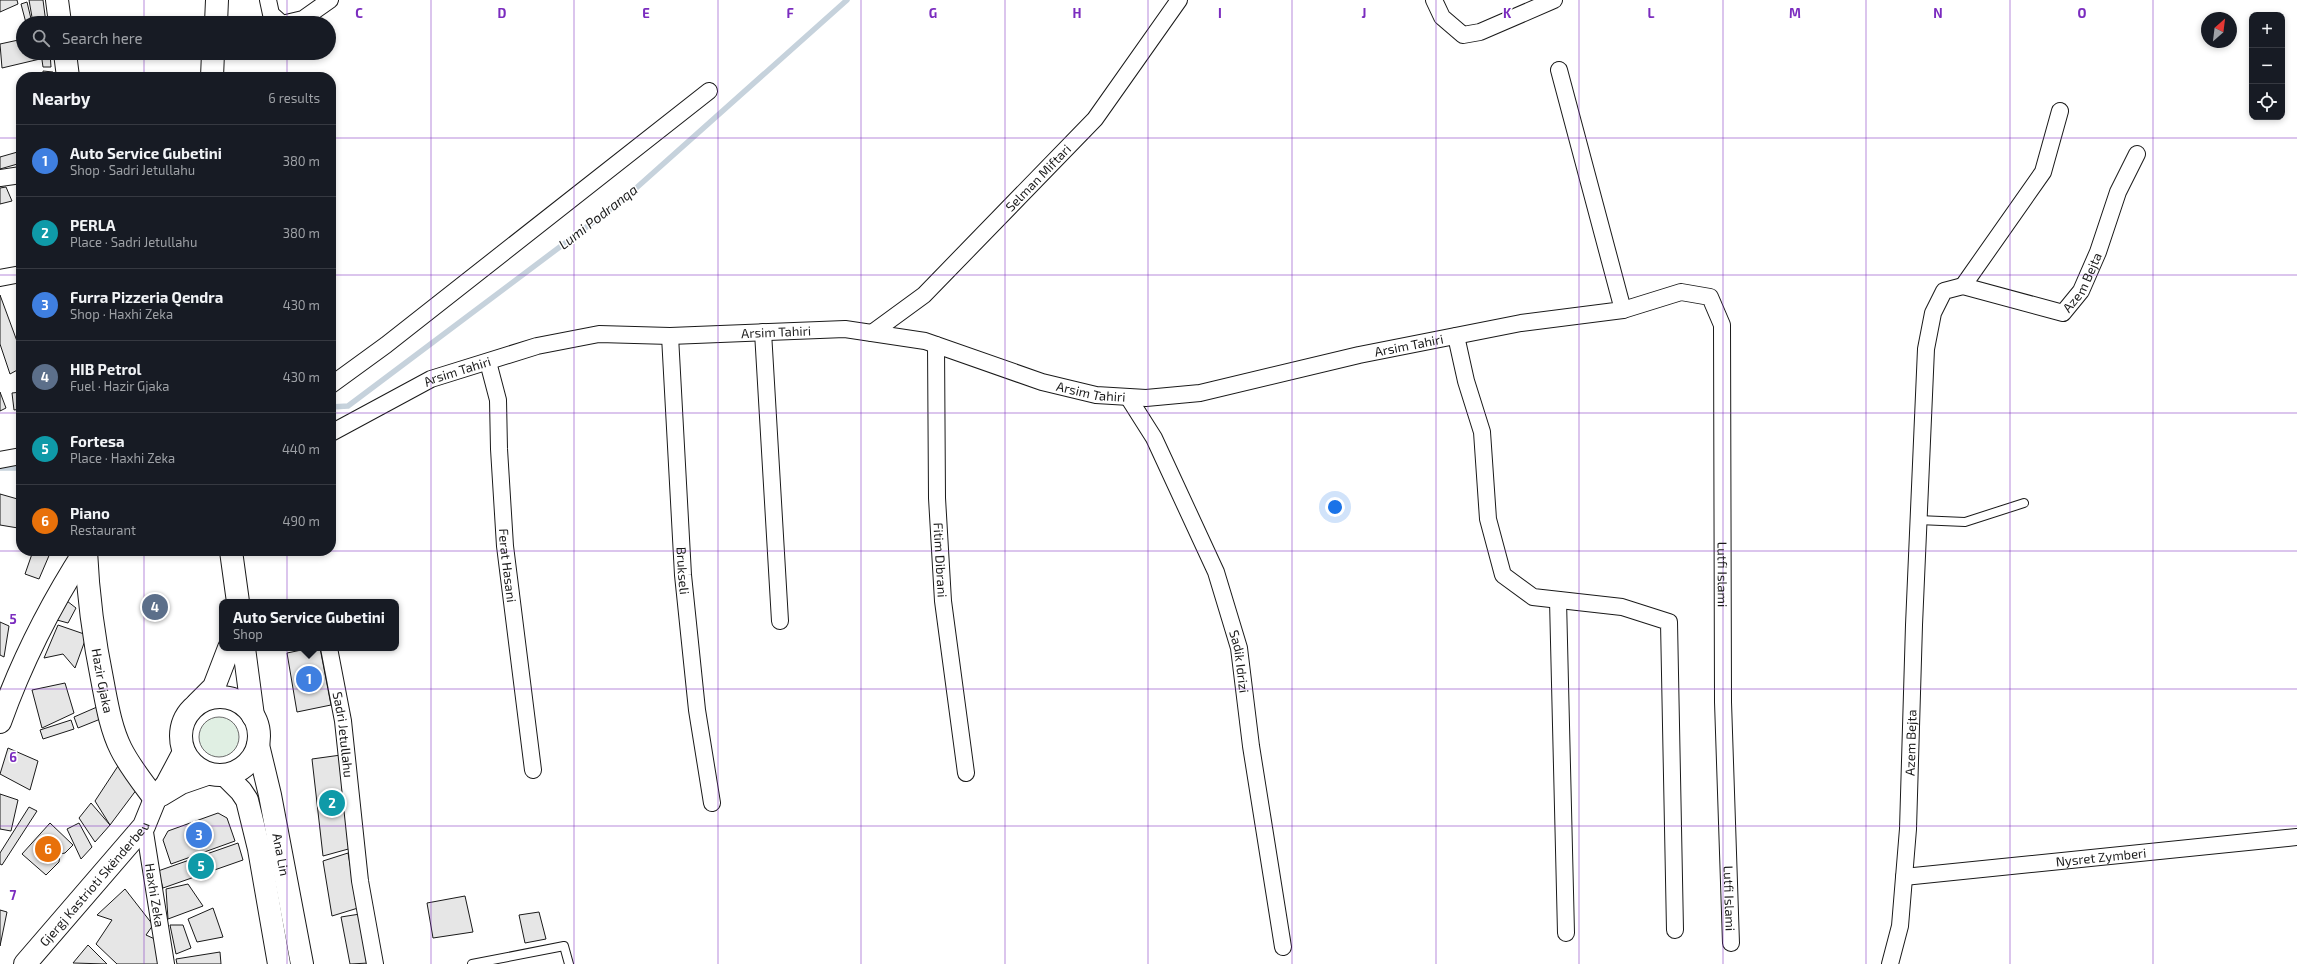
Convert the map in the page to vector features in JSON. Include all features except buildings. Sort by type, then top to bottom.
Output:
[{"type":"main road","points":[[57,0],[59,16]]},
{"type":"main road","points":[[216,16],[217,0]]},
{"type":"main road","points":[[66,60],[67,72]]},
{"type":"main road","points":[[212,72],[213,60]]},
{"type":"main road","name":"Hazir Gjaka","points":[[0,722],[24,664],[58,596],[82,556]]},
{"type":"main road","name":"Hazir Gjaka","points":[[85,556],[93,637],[108,710],[121,748],[137,776],[155,799]]},
{"type":"main road","points":[[226,556],[228,599]]},
{"type":"main road","points":[[232,556],[238,599]]},
{"type":"main road","points":[[216,774],[193,765],[184,752],[181,743],[182,725],[191,709],[214,687],[229,651]]},
{"type":"main road","points":[[155,799],[181,783],[216,774],[233,774],[246,766],[252,760],[258,745],[259,735],[254,716],[244,651]]},
{"type":"main road","points":[[198,703],[211,698],[224,698],[241,704],[254,716]]},
{"type":"main road","name":"Ana Lin","points":[[258,745],[270,795],[302,964]]},
{"type":"main road","name":"Gjergj Kastrioti Skënderbeu","points":[[24,964],[144,826],[155,799],[174,772],[184,752]]},
{"type":"main road","name":"Ana Lin","points":[[216,774],[241,791],[246,800],[259,849],[279,964]]},
{"type":"street","points":[[268,0],[271,14],[273,16]]},
{"type":"street","points":[[307,16],[330,0]]},
{"type":"street","name":"Selman Miftari","points":[[872,333],[924,295],[1095,120],[1179,0]]},
{"type":"street","points":[[1434,0],[1442,17],[1463,35],[1480,32],[1554,0]]},
{"type":"street","points":[[1560,70],[1623,310]]},
{"type":"street","points":[[336,382],[709,91]]},
{"type":"street","points":[[1963,286],[2043,172],[2060,111]]},
{"type":"street","name":"Azem Bejta","points":[[1890,964],[1900,926],[1908,829],[1918,520],[1926,349],[1933,313],[1944,291],[1963,286],[2063,313],[2080,291],[2098,252],[2118,192],[2137,154]]},
{"type":"street","points":[[0,178],[16,175]]},
{"type":"street","points":[[0,278],[16,275]]},
{"type":"street","name":"Lutfi Islami","points":[[1623,310],[1680,292],[1710,297],[1722,325],[1723,702],[1731,943]]},
{"type":"street","name":"Arsim Tahiri","points":[[336,430],[431,379],[537,346],[599,334],[670,336],[845,329],[925,342],[1042,382],[1096,395],[1146,398],[1200,393],[1359,355],[1521,323],[1623,310]]},
{"type":"street","points":[[764,332],[780,621]]},
{"type":"street","name":"Brukseli","points":[[670,336],[682,575],[697,710],[712,803]]},
{"type":"street","points":[[1456,336],[1466,381],[1482,432],[1488,519],[1503,574],[1533,597],[1622,607],[1669,622],[1675,930]]},
{"type":"street","name":"Fitim Dibrani","points":[[936,345],[937,498],[943,601],[966,773]]},
{"type":"street","name":"Ferat Hasani","points":[[488,362],[498,400],[499,449],[505,546],[533,770]]},
{"type":"street","name":"Sadik Idrizi","points":[[1128,397],[1154,438],[1216,572],[1239,648],[1250,746],[1283,947]]},
{"type":"street","points":[[0,460],[16,457]]},
{"type":"street","points":[[1558,600],[1566,934]]},
{"type":"street","name":"Sadri Jetullahu","points":[[330,651],[343,721],[360,881],[376,964]]},
{"type":"street","name":"Haxhi Zeka","points":[[144,826],[166,964]]},
{"type":"street","name":"Nysret Zymberi","points":[[1904,877],[2297,837]]},
{"type":"lane","points":[[1918,520],[1965,522],[2024,503]]},
{"type":"lane","points":[[472,964],[564,946],[569,964]]},
{"type":"green space","points":[[223,717],[230,720],[236,726],[239,737],[238,745],[230,754],[223,757],[215,757],[208,754],[200,745],[199,733],[202,726],[211,718]]},
{"type":"waterway","name":"Lumi Podranqa","points":[[336,407],[348,406],[625,198],[847,0]]},
{"type":"waterway","name":"Lumi Podranqa","points":[[0,468],[16,468]]},
{"type":"place","name":"HIB Petrol","points":[[155,607]]},
{"type":"place","name":"Auto Service Gubetini","points":[[309,679]]},
{"type":"place","name":"PERLA","points":[[332,803]]},
{"type":"place","name":"Furra Pizzeria Qendra","points":[[199,835]]},
{"type":"place","name":"Piano","points":[[48,849]]},
{"type":"place","name":"Fortesa","points":[[201,866]]}]
